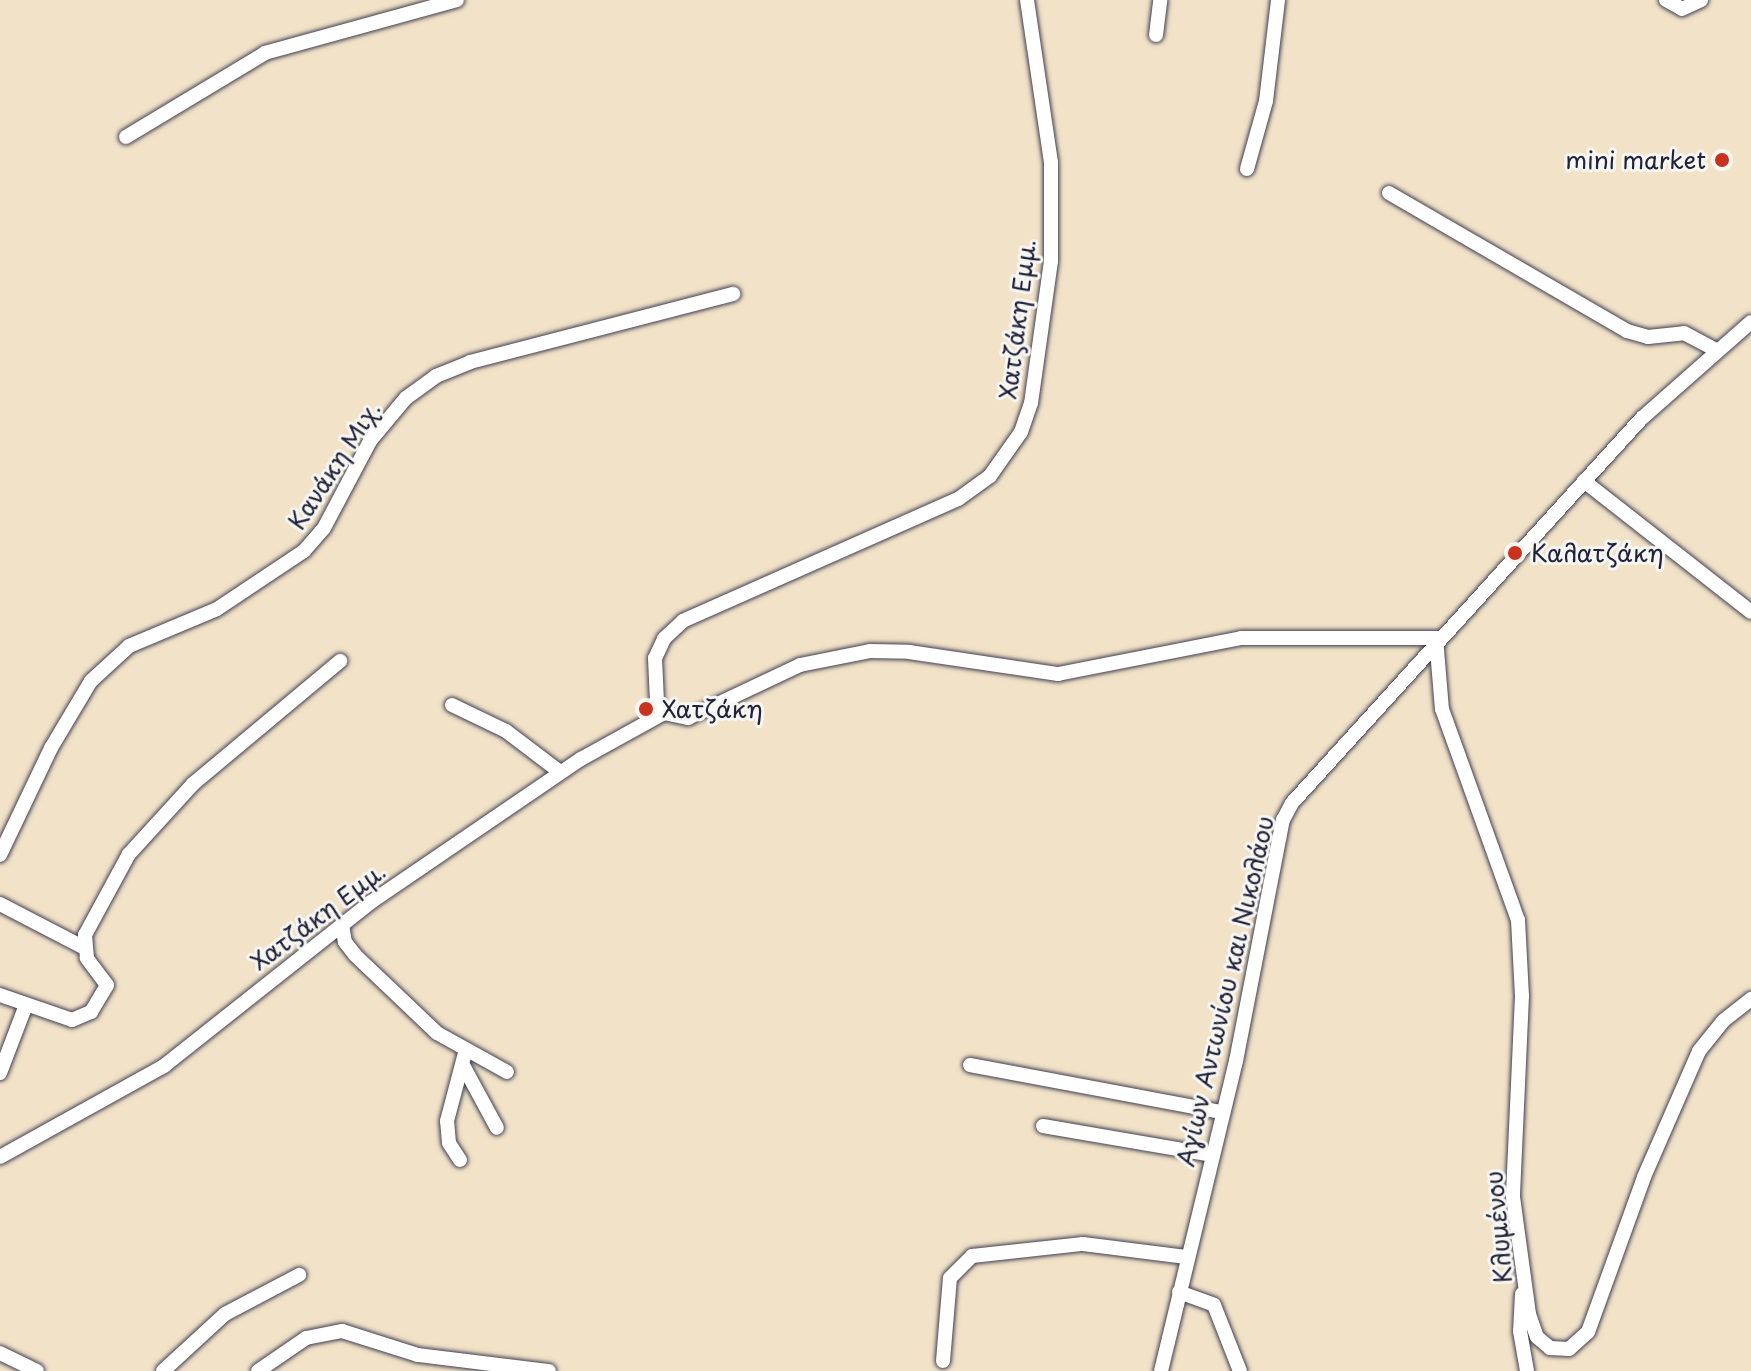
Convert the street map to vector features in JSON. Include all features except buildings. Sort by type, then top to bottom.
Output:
[{"type":"street","points":[[407,0],[427,8]]},
{"type":"street","points":[[126,137],[250,59],[457,0]]},
{"type":"street","name":"Χατζάκη Εμμ.","points":[[664,713],[655,692],[655,658],[664,639],[683,621],[958,499],[990,476],[1021,432],[1031,403],[1051,261],[1049,138],[1027,0]]},
{"type":"street","points":[[1156,35],[1160,0]]},
{"type":"street","points":[[1247,169],[1266,101],[1278,0]]},
{"type":"street","points":[[1666,0],[1682,9],[1701,0]]},
{"type":"street","points":[[1389,193],[1627,331],[1648,337],[1684,333],[1716,350]]},
{"type":"street","name":"Κανάκη Μιχ.","points":[[0,855],[57,737],[91,681],[129,646],[217,609],[304,551],[324,528],[370,441],[406,398],[436,376],[470,362],[733,294]]},
{"type":"street","name":"Αγίων Αντωνίου και Νικολάου","points":[[1161,1371],[1222,1112],[1283,820],[1314,776],[1436,638],[1642,418],[1751,322]]},
{"type":"street","points":[[1584,481],[1751,612]]},
{"type":"street","name":"Χατζάκη Εμμ.","points":[[0,1157],[164,1066],[342,924],[560,772],[664,713],[688,718],[716,709],[800,665],[870,651],[1058,674],[1241,638],[1436,638]]},
{"type":"street","name":"Κλυμένου","points":[[1436,638],[1442,709],[1518,920],[1522,996],[1513,1197],[1525,1286],[1537,1337],[1550,1348],[1569,1349],[1582,1342],[1644,1177],[1699,1051],[1723,1021],[1751,999]]},
{"type":"street","points":[[0,995],[72,1020],[91,1012],[107,985],[85,948],[85,935],[109,887],[146,832],[193,784],[340,661]]},
{"type":"street","points":[[452,705],[506,731],[560,772]]},
{"type":"street","points":[[0,904],[85,948]]},
{"type":"street","points":[[342,924],[345,942],[373,974],[437,1033],[507,1072]]},
{"type":"street","points":[[0,1073],[26,1005]]},
{"type":"street","points":[[460,1160],[449,1143],[447,1121],[464,1066],[466,1049]]},
{"type":"street","points":[[970,1065],[1222,1112]]},
{"type":"street","points":[[464,1066],[497,1128]]},
{"type":"street","points":[[1043,1126],[1212,1155]]},
{"type":"street","points":[[943,1361],[950,1278],[972,1256],[1083,1244],[1186,1257]]},
{"type":"street","points":[[163,1371],[225,1314],[299,1275]]},
{"type":"street","points":[[1525,1286],[1519,1320],[1527,1371]]},
{"type":"street","points":[[1179,1292],[1214,1305],[1240,1371]]},
{"type":"street","points":[[258,1371],[306,1338],[342,1331],[418,1355],[549,1371]]},
{"type":"street","points":[[0,1353],[37,1371]]},
{"type":"place","name":"mini market","points":[[1722,160]]},
{"type":"place","name":"Καλατζάκη","points":[[1515,553]]},
{"type":"place","name":"Χατζάκη","points":[[646,709]]}]
